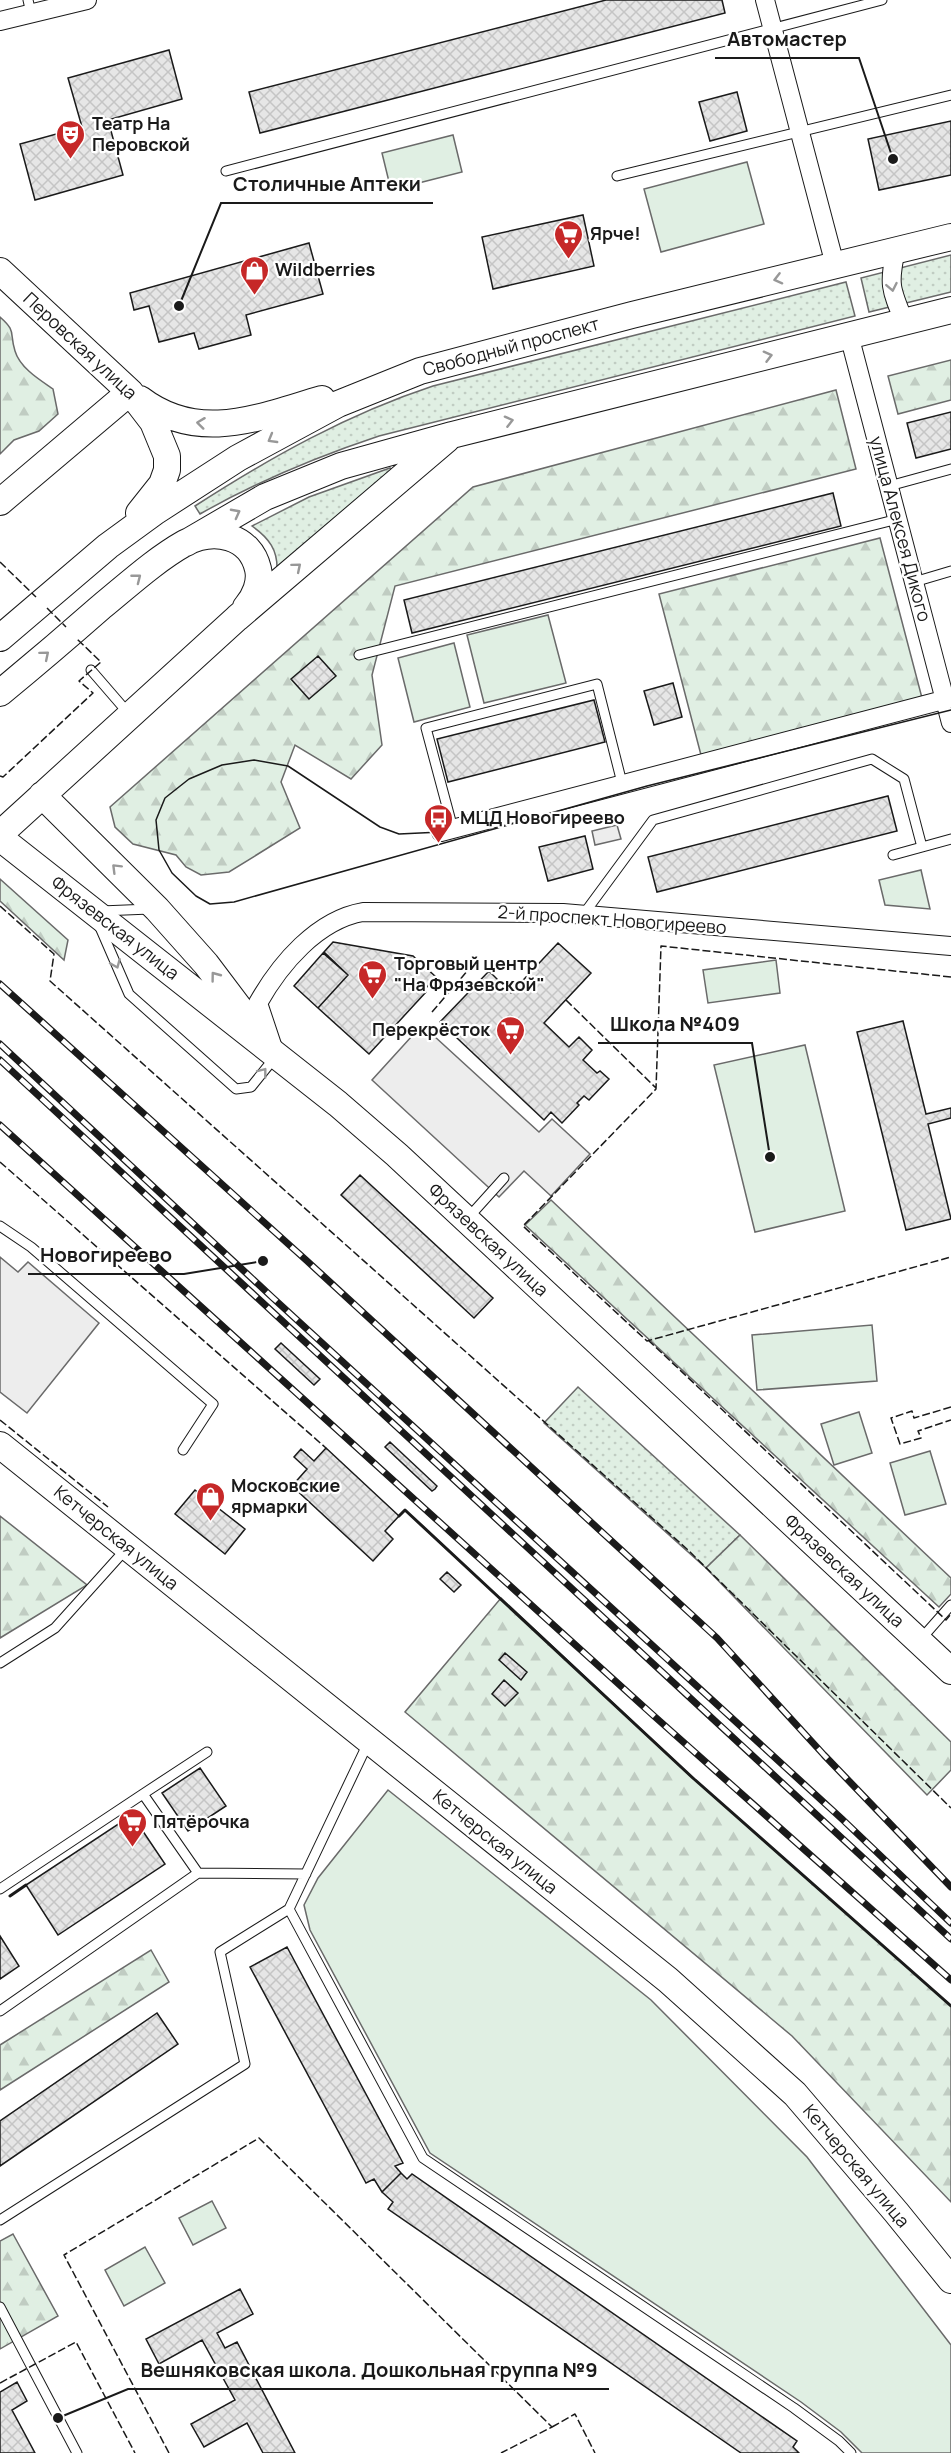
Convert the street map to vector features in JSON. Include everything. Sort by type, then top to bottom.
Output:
[{"type":"main road","name":"Свободный проспект","points":[[108,546],[189,488],[284,432],[338,404],[420,371],[632,315],[951,237]]},
{"type":"main road","name":"Перовская улица","points":[[0,271],[130,392],[142,405],[161,436],[167,456],[167,470],[162,484],[142,510],[108,546]]},
{"type":"main road","points":[[0,693],[134,580],[186,543],[265,497],[340,466],[452,435],[951,310]]},
{"type":"main road","points":[[0,502],[130,392],[166,416],[205,425],[224,424],[251,420],[420,371]]},
{"type":"main road","points":[[0,836],[237,618],[452,435]]},
{"type":"main road","points":[[186,543],[205,536],[220,534],[236,539],[248,547],[256,559],[260,575],[250,603],[237,618]]},
{"type":"main road","points":[[0,638],[108,546]]},
{"type":"main road","points":[[42,795],[157,909],[206,964],[276,1056]]},
{"type":"main road","name":"Фрязевская улица","points":[[0,836],[338,1104],[466,1219],[951,1671]]},
{"type":"main road","name":"Кетчерская улица","points":[[0,1445],[668,1980],[795,2094],[951,2280]]},
{"type":"street","points":[[0,21],[29,7],[87,0]]},
{"type":"street","points":[[765,0],[835,265]]},
{"type":"street","points":[[896,250],[890,276],[892,294],[904,321]]},
{"type":"street","name":"улица Алексея Дикого","points":[[849,335],[914,582],[948,698],[951,723]]},
{"type":"street","points":[[447,831],[948,698]]},
{"type":"street","name":"2-й проспект Новогиреево","points":[[276,1056],[258,1003],[270,982],[310,939],[330,923],[342,917],[363,912],[541,912],[951,946]]},
{"type":"lane","points":[[226,171],[882,0]]},
{"type":"lane","points":[[617,177],[951,96]]},
{"type":"lane","points":[[889,486],[951,469]]},
{"type":"lane","points":[[359,655],[898,519]]},
{"type":"lane","points":[[914,582],[951,571]]},
{"type":"lane","points":[[91,670],[130,715]]},
{"type":"lane","points":[[447,831],[426,728],[597,684],[622,783]]},
{"type":"lane","points":[[583,915],[653,820],[872,759],[904,779],[922,847]]},
{"type":"lane","points":[[893,855],[951,839]]},
{"type":"lane","points":[[157,909],[93,911],[129,994],[236,1089],[251,1087],[276,1056]]},
{"type":"lane","points":[[466,1219],[504,1178]]},
{"type":"lane","points":[[0,1226],[30,1247],[213,1404],[183,1450]]},
{"type":"lane","points":[[0,1663],[55,1628],[128,1547]]},
{"type":"lane","points":[[919,1641],[951,1605]]},
{"type":"lane","points":[[0,2220],[245,2064],[220,1952],[289,1909],[369,1741]]},
{"type":"lane","points":[[0,1889],[207,1752]]},
{"type":"lane","points":[[143,1794],[198,1873]]},
{"type":"lane","points":[[0,2011],[198,1873],[306,1874]]},
{"type":"lane","points":[[289,1909],[423,2158],[794,2408],[839,2441],[851,2453]]},
{"type":"lane","points":[[0,2307],[77,2453]]},
{"type":"green space","points":[[453,135],[462,172],[391,190],[382,153]]},
{"type":"green space","points":[[747,162],[764,224],[661,252],[644,189]]},
{"type":"green space","points":[[951,255],[951,292],[869,312],[861,278]]},
{"type":"green space","points":[[846,282],[855,316],[379,436],[288,470],[200,514],[195,506],[311,438],[401,397],[433,386]]},
{"type":"green space","points":[[0,317],[11,329],[15,351],[21,363],[53,389],[58,414],[39,431],[14,440],[0,454]]},
{"type":"green space","points":[[951,360],[951,400],[898,414],[888,376]]},
{"type":"green space","points":[[836,390],[856,469],[395,586],[372,675],[382,745],[351,779],[295,745],[281,782],[300,828],[229,872],[201,875],[186,867],[176,855],[133,844],[115,827],[110,807],[473,487]]},
{"type":"green space","points":[[390,468],[393,473],[277,571],[276,557],[271,545],[252,526],[309,497]]},
{"type":"green space","points":[[880,538],[922,698],[701,755],[659,594]]},
{"type":"green space","points":[[548,615],[566,683],[484,703],[467,635]]},
{"type":"green space","points":[[454,643],[470,707],[414,722],[398,658]]},
{"type":"green space","points":[[921,870],[930,909],[885,905],[879,880]]},
{"type":"green space","points":[[0,879],[68,940],[64,960],[0,901]]},
{"type":"green space","points":[[776,960],[780,993],[708,1003],[703,970]]},
{"type":"green space","points":[[805,1045],[845,1211],[755,1232],[714,1065]]},
{"type":"green space","points":[[551,1200],[951,1578],[951,1594],[939,1607],[525,1225]]},
{"type":"green space","points":[[872,1325],[877,1381],[757,1390],[752,1335]]},
{"type":"green space","points":[[578,1387],[740,1535],[706,1568],[544,1423]]},
{"type":"green space","points":[[859,1412],[872,1453],[834,1465],[821,1424]]},
{"type":"green space","points":[[930,1451],[946,1504],[905,1515],[890,1463]]},
{"type":"green space","points":[[0,1516],[87,1585],[0,1638]]},
{"type":"green space","points":[[740,1535],[951,1742],[951,1770],[927,1795],[706,1568]]},
{"type":"green space","points":[[501,1598],[694,1779],[951,2006],[951,2202],[792,2036],[405,1712]]},
{"type":"green space","points":[[388,1790],[651,2000],[807,2157],[951,2345],[951,2453],[862,2453],[841,2432],[801,2402],[430,2153],[310,1930],[304,1905],[318,1878]]},
{"type":"green space","points":[[151,1950],[169,1982],[0,2090],[0,2045]]},
{"type":"green space","points":[[212,2201],[226,2228],[193,2245],[179,2218]]},
{"type":"green space","points":[[13,2234],[58,2316],[0,2349],[0,2241]]},
{"type":"green space","points":[[145,2247],[165,2283],[124,2306],[105,2270]]},
{"type":"shaded area","points":[[617,825],[621,839],[595,845],[592,831]]},
{"type":"shaded area","points":[[422,1025],[539,1132],[552,1119],[590,1154],[551,1196],[524,1171],[499,1197],[372,1080]]},
{"type":"shaded area","points":[[0,1257],[18,1272],[28,1262],[99,1323],[27,1413],[0,1392]]},
{"type":"building","points":[[606,0],[722,0],[725,13],[260,133],[249,92]]},
{"type":"building","points":[[169,50],[182,99],[108,120],[123,175],[35,200],[20,144],[82,127],[68,78]]},
{"type":"building","points":[[737,92],[747,131],[710,141],[699,102]]},
{"type":"building","points":[[951,121],[951,175],[879,190],[868,139]]},
{"type":"building","points":[[583,215],[594,266],[493,289],[482,237]]},
{"type":"building","points":[[309,243],[323,294],[246,315],[251,335],[199,349],[194,333],[159,342],[149,306],[134,310],[130,293]]},
{"type":"building","points":[[951,412],[951,449],[916,458],[907,423]]},
{"type":"building","points":[[833,493],[841,526],[412,633],[404,600]]},
{"type":"building","points":[[318,656],[336,676],[309,699],[291,679]]},
{"type":"building","points":[[673,683],[682,717],[654,725],[644,691]]},
{"type":"building","points":[[594,700],[605,742],[448,782],[437,739]]},
{"type":"building","points":[[888,796],[897,831],[657,892],[648,857]]},
{"type":"building","points":[[585,836],[593,869],[548,881],[539,847]]},
{"type":"building","name":"Торговый центр \"На Фрязевской\"","points":[[333,942],[413,956],[436,977],[424,990],[426,992],[369,1054],[318,1008],[348,975],[324,952]]},
{"type":"building","name":"Торговый центр \"На Фрязевской\"","points":[[333,942],[413,956],[436,977],[424,990],[426,992],[369,1054],[318,1008],[348,975],[324,952]]},
{"type":"building","points":[[558,943],[591,973],[544,1023],[569,1047],[579,1037],[592,1050],[583,1060],[597,1073],[600,1071],[609,1079],[589,1100],[584,1096],[577,1103],[579,1105],[562,1123],[551,1112],[544,1120],[440,1022],[489,971],[511,993]]},
{"type":"building","name":"Торговый центр \"На Фрязевской\"","points":[[323,953],[348,975],[318,1008],[294,986]]},
{"type":"building","name":"Торговый центр \"На Фрязевской\"","points":[[323,953],[348,975],[318,1008],[294,986]]},
{"type":"building","points":[[903,1021],[926,1114],[951,1108],[951,1118],[928,1124],[951,1219],[906,1230],[857,1032]]},
{"type":"building","points":[[360,1175],[493,1298],[474,1318],[341,1195]]},
{"type":"building","points":[[281,1343],[320,1379],[314,1385],[275,1349]]},
{"type":"building","points":[[390,1442],[437,1486],[435,1489],[432,1491],[385,1447]]},
{"type":"building","points":[[326,1448],[399,1516],[385,1531],[393,1539],[373,1561],[292,1486],[307,1469],[294,1457],[301,1449],[314,1461]]},
{"type":"building","name":"Московские ярмарки","points":[[195,1490],[245,1529],[225,1554],[175,1514]]},
{"type":"building","points":[[447,1572],[461,1585],[454,1592],[440,1579]]},
{"type":"building","points":[[505,1653],[527,1672],[521,1680],[499,1660]]},
{"type":"building","points":[[504,1680],[518,1693],[505,1706],[492,1694]]},
{"type":"building","points":[[200,1768],[226,1806],[188,1831],[162,1793]]},
{"type":"building","points":[[132,1815],[165,1864],[58,1935],[26,1885]]},
{"type":"building","points":[[0,1936],[19,1966],[0,1979]]},
{"type":"building","points":[[287,1947],[403,2163],[395,2166],[401,2173],[382,2192],[374,2179],[366,2183],[250,1967]]},
{"type":"building","points":[[157,2013],[178,2044],[0,2166],[0,2121]]},
{"type":"building","points":[[401,2173],[407,2179],[412,2174],[797,2441],[793,2447],[799,2453],[741,2453],[388,2209],[393,2202],[382,2192]]},
{"type":"building","points":[[240,2289],[253,2314],[217,2333],[225,2348],[237,2342],[295,2453],[263,2453],[247,2423],[204,2447],[191,2424],[235,2400],[202,2340],[159,2364],[146,2339]]},
{"type":"building","points":[[17,2382],[27,2401],[12,2410],[35,2453],[0,2453],[0,2392]]},
{"type":"tram line","points":[[441,832],[399,834],[380,827],[288,766],[254,760],[222,765],[189,779],[165,798],[156,820],[159,850],[172,873],[196,896],[210,904],[234,902],[647,786],[951,710]]},
{"type":"railway","points":[[0,984],[306,1260],[717,1638],[824,1755],[951,1887]]},
{"type":"railway","points":[[0,1044],[273,1298],[842,1819],[951,1923]]},
{"type":"railway","points":[[0,1060],[951,1939]]},
{"type":"railway","points":[[0,1125],[654,1716],[951,1980]]},
{"type":"fence","points":[[0,562],[36,597]]},
{"type":"fence","points":[[47,608],[66,627]]},
{"type":"fence","points":[[0,776],[3,777],[93,693],[79,681],[101,662],[76,638]]},
{"type":"fence","points":[[0,906],[54,954],[50,981],[688,1550],[951,1808]]},
{"type":"fence","points":[[951,977],[661,946],[656,1089],[523,1226],[647,1341],[951,1257]]},
{"type":"fence","points":[[432,1012],[469,969]]},
{"type":"fence","points":[[566,1000],[656,1088]]},
{"type":"fence","points":[[0,1162],[326,1448]]},
{"type":"fence","points":[[648,1340],[946,1620],[951,1614]]},
{"type":"fence","points":[[951,1407],[914,1418],[912,1411],[891,1418],[900,1444],[921,1438],[918,1431],[951,1420]]},
{"type":"fence","points":[[0,1420],[108,1507]]},
{"type":"fence","points":[[169,2453],[64,2255],[259,2138],[552,2427],[501,2453]]},
{"type":"fence","points":[[0,2383],[76,2342],[135,2453]]},
{"type":"fence","points":[[552,2427],[575,2414],[595,2453]]},
{"type":"wall","points":[[399,1516],[405,1510],[694,1779],[951,2006]]},
{"type":"wall","points":[[10,1896],[26,1885]]},
{"type":"place","name":"Автомастер","points":[[893,159]]},
{"type":"place","name":"Театр На Перовской","points":[[71,160]]},
{"type":"place","name":"Ярче!","points":[[569,260]]},
{"type":"place","name":"Wildberries","points":[[254,296]]},
{"type":"place","name":"Столичные Аптеки","points":[[179,306]]},
{"type":"place","name":"МЦД Новогиреево","points":[[439,844]]},
{"type":"place","name":"Торговый центр \"На Фрязевской\"","points":[[373,1000]]},
{"type":"place","name":"Перекрёсток","points":[[511,1056]]},
{"type":"place","name":"Школа №409","points":[[770,1157]]},
{"type":"place","name":"Новогиреево","points":[[263,1261]]},
{"type":"place","name":"Московские ярмарки","points":[[210,1522]]},
{"type":"place","name":"Пятёрочка","points":[[132,1848]]},
{"type":"place","name":"Вешняковская школа. Дошкольная группа №9","points":[[58,2418]]}]
